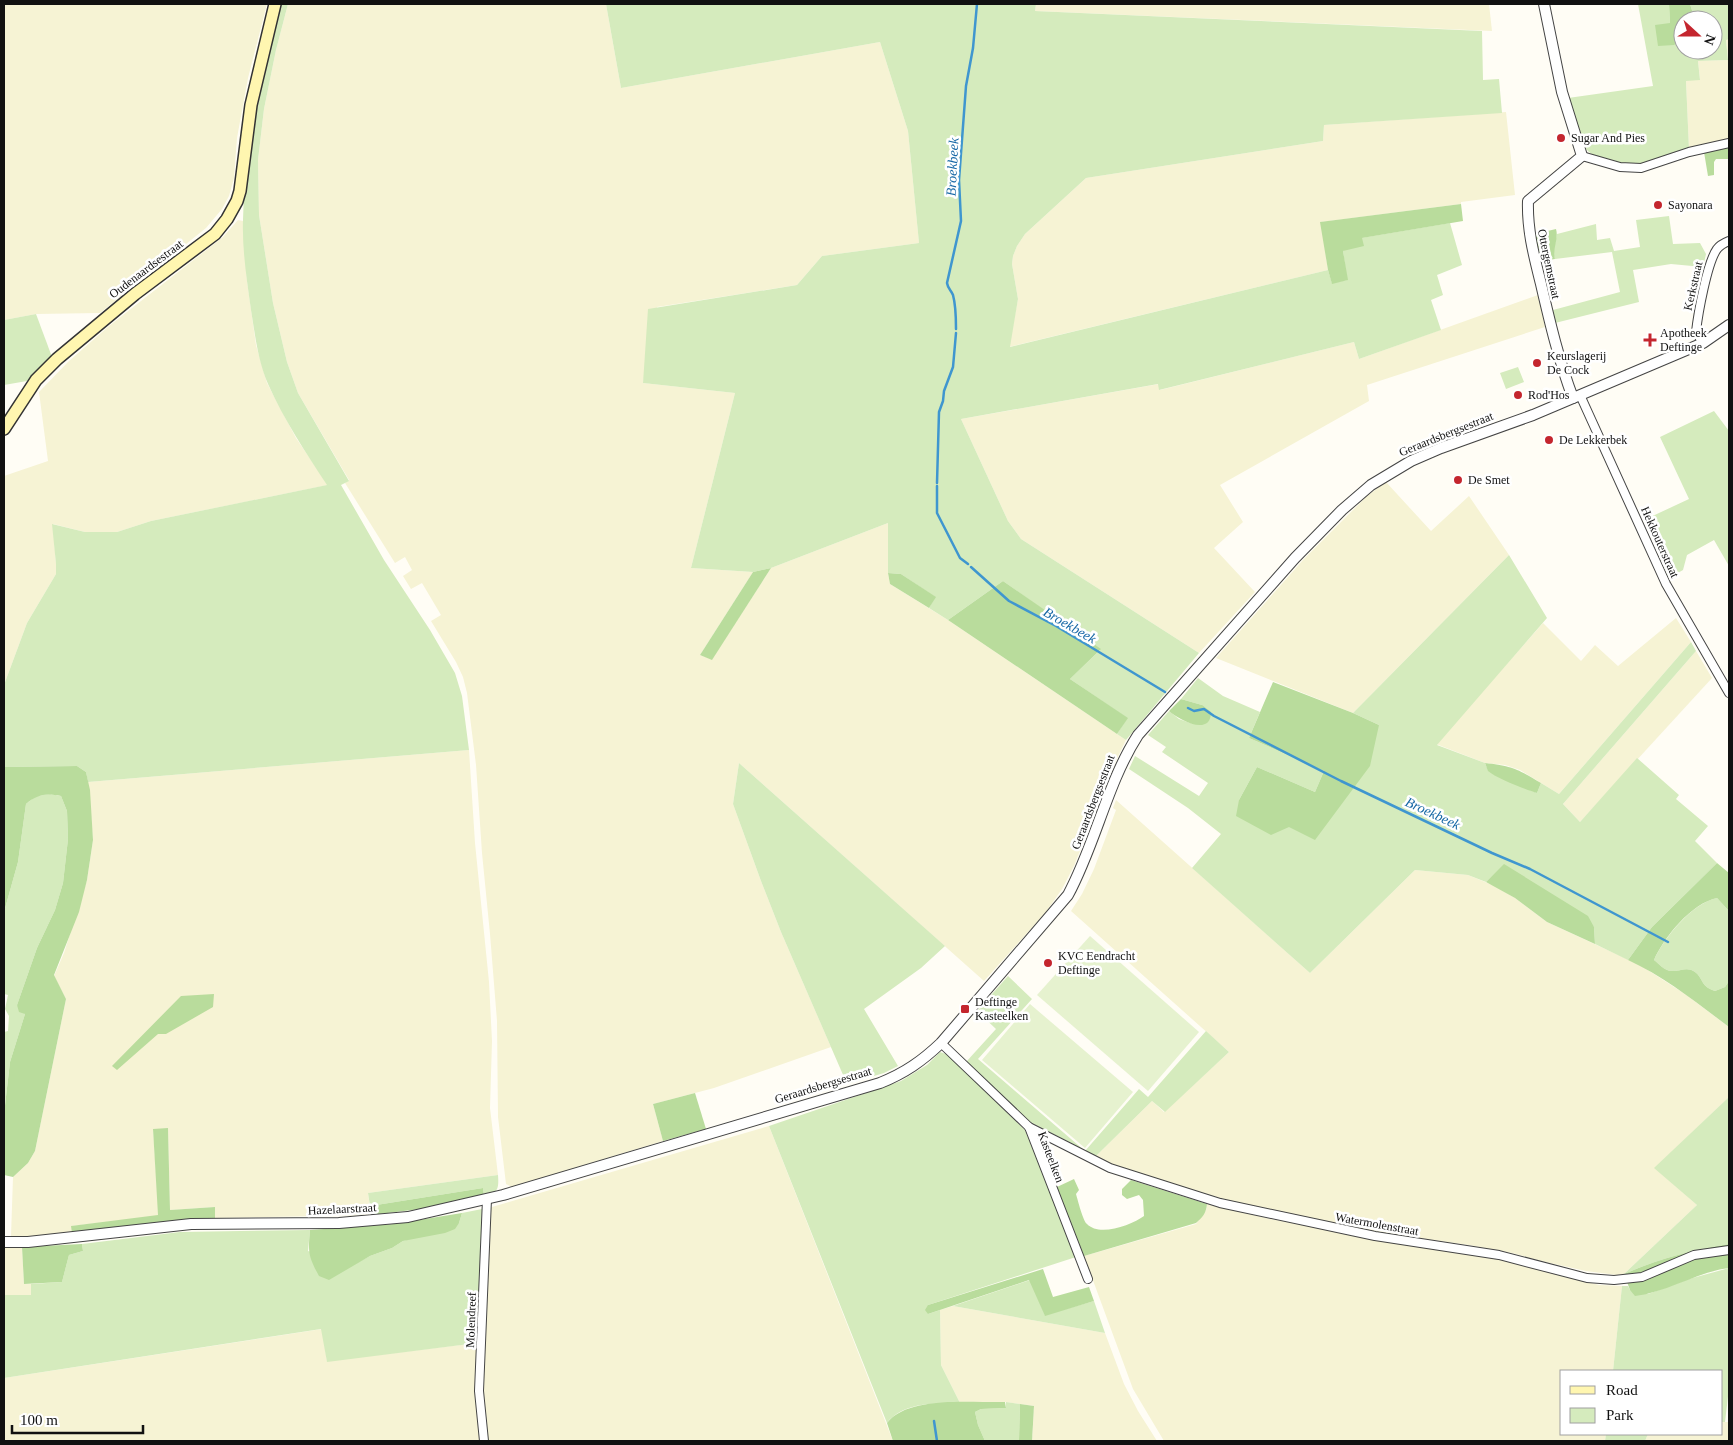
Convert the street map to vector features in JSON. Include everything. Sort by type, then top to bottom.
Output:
[{"type":"main road","name":"Oudenaardsestraat","points":[[4,429],[36,380],[57,359],[135,294],[215,234],[227,219],[240,191],[251,105],[275,4]]},
{"type":"street","points":[[1544,4],[1562,92],[1582,156],[1620,166],[1641,168],[1689,152],[1729,143]]},
{"type":"street","name":"Ottergemstraat","points":[[1577,397],[1555,346],[1530,237],[1528,201],[1582,156]]},
{"type":"street","name":"Kerkstraat","points":[[1703,343],[1696,332],[1709,270],[1717,249],[1729,241]]},
{"type":"street","points":[[1577,397],[1703,343],[1729,325]]},
{"type":"street","name":"Hekkouterstraat","points":[[1577,397],[1666,584],[1729,693]]},
{"type":"street","name":"Geraardsbergsestraat","points":[[673,1144],[894,1078],[915,1066],[941,1043],[1068,895],[1095,835],[1117,775],[1129,748],[1138,735],[1295,558],[1342,510],[1371,485],[1412,461],[1577,397]]},
{"type":"street","name":"Kasteelken","points":[[941,1043],[1028,1127],[1088,1279]]},
{"type":"street","name":"Watermolenstraat","points":[[1028,1127],[1110,1168],[1220,1204],[1376,1236],[1500,1255],[1587,1278],[1614,1280],[1642,1277],[1694,1255],[1729,1250]]},
{"type":"street","name":"Hazelaarstraat","points":[[4,1242],[28,1242],[192,1224],[339,1223],[408,1217],[487,1199],[673,1144]]},
{"type":"street","name":"Molendreef","points":[[484,1441],[479,1391],[487,1199]]},
{"type":"shaded area","points":[[4,4],[267,4],[248,78],[237,138],[234,178],[229,196],[222,209],[206,228],[100,313],[36,314],[4,320]]},
{"type":"shaded area","points":[[288,4],[606,4],[621,88],[880,42],[908,131],[919,243],[822,256],[797,285],[657,307],[643,383],[735,393],[691,568],[753,572],[700,655],[712,659],[771,568],[888,523],[888,573],[890,584],[948,620],[1126,740],[1114,765],[1074,866],[1062,889],[1046,912],[984,981],[739,763],[733,804],[781,932],[831,1047],[714,1088],[653,1104],[663,1141],[512,1187],[506,1184],[498,1117],[497,1021],[476,765],[467,693],[463,677],[431,621],[441,615],[422,583],[411,589],[403,576],[412,570],[405,557],[395,563],[345,483],[349,480],[298,393],[287,362],[273,303],[259,215],[258,160],[264,109]]},
{"type":"shaded area","points":[[1036,4],[1489,4],[1492,31],[1035,11]]},
{"type":"shaded area","points":[[1726,39],[1729,39],[1729,141],[1689,149],[1686,80],[1700,79],[1698,61],[1728,60]]},
{"type":"shaded area","points":[[1506,112],[1515,195],[1321,222],[1328,270],[1009,347],[1018,299],[1012,264],[1017,246],[1025,234],[1086,178],[1323,141],[1324,125]]},
{"type":"shaded area","points":[[238,220],[243,221],[247,281],[256,345],[267,383],[296,438],[328,485],[151,521],[117,532],[85,532],[53,524],[56,574],[27,623],[4,685],[4,476],[48,461],[39,392],[68,362],[109,326],[223,237]]},
{"type":"shaded area","points":[[1538,295],[1545,327],[1367,385],[1369,401],[1220,485],[1243,522],[1214,548],[1255,592],[1199,653],[1021,539],[1008,521],[961,419],[1159,384],[1160,390],[1354,342],[1359,359]]},
{"type":"shaded area","points":[[1386,482],[1431,531],[1469,496],[1509,555],[1353,713],[1216,658],[1303,560],[1367,496]]},
{"type":"shaded area","points":[[1676,618],[1691,642],[1559,794],[1520,770],[1505,765],[1485,763],[1436,744],[1543,623],[1581,661],[1595,645],[1618,666]]},
{"type":"shaded area","points":[[1696,651],[1712,678],[1580,822],[1563,804]]},
{"type":"shaded area","points":[[469,750],[475,843],[489,982],[492,1041],[490,1108],[498,1175],[368,1193],[371,1215],[215,1218],[215,1207],[170,1210],[168,1129],[153,1129],[159,1216],[72,1226],[72,1233],[29,1237],[11,1236],[13,1177],[28,1163],[35,1151],[66,999],[54,976],[64,953],[87,880],[93,840],[88,782]]},
{"type":"shaded area","points":[[1116,800],[1310,973],[1415,870],[1468,875],[1495,886],[1515,898],[1547,922],[1640,965],[1685,994],[1729,1027],[1729,1097],[1655,1168],[1697,1205],[1624,1274],[1617,1275],[1586,1271],[1512,1253],[1469,1245],[1383,1233],[1281,1213],[1154,1179],[1115,1166],[1096,1156],[1152,1101],[1164,1112],[1229,1052],[1071,911],[1094,869],[1116,810],[1113,808]]},
{"type":"shaded area","points":[[769,1126],[893,1441],[488,1441],[482,1411],[482,1390],[490,1210],[492,1207]]},
{"type":"shaded area","points":[[1207,1204],[1339,1232],[1500,1259],[1599,1285],[1622,1286],[1613,1370],[1560,1370],[1560,1435],[1606,1435],[1605,1441],[1164,1441],[1133,1389],[1084,1256],[1196,1224],[1206,1210]]},
{"type":"shaded area","points":[[4,1247],[22,1247],[24,1284],[31,1284],[31,1295],[4,1295]]},
{"type":"shaded area","points":[[953,1306],[1105,1333],[1124,1384],[1157,1441],[1032,1441],[1034,1406],[1005,1402],[960,1403],[941,1365],[940,1310]]},
{"type":"shaded area","points":[[322,1329],[327,1361],[477,1343],[477,1409],[481,1441],[4,1441],[4,1378]]},
{"type":"shaded area","points":[[1723,1422],[1729,1422],[1729,1441],[1645,1441],[1648,1435],[1723,1435]]},
{"type":"green space","points":[[281,4],[288,4],[264,109],[258,160],[259,215],[273,303],[287,362],[298,393],[349,481],[341,485],[384,560],[430,630],[455,673],[462,696],[469,750],[88,782],[86,772],[77,766],[4,767],[4,685],[27,623],[56,574],[52,524],[85,532],[117,532],[151,521],[327,485],[288,423],[265,375],[259,357],[244,254],[243,231],[247,165],[262,84]]},
{"type":"green space","points":[[606,4],[1036,4],[1035,11],[1482,31],[1483,80],[1499,79],[1502,113],[1324,125],[1323,141],[1086,178],[1025,234],[1017,246],[1012,264],[1018,299],[1010,347],[1328,270],[1332,283],[1347,280],[1343,251],[1361,238],[1450,223],[1462,265],[1437,275],[1443,295],[1431,300],[1441,330],[1359,359],[1354,342],[1159,390],[1158,384],[961,419],[1008,521],[1021,539],[1199,653],[1126,740],[1117,734],[1127,718],[1070,679],[1100,650],[1003,581],[948,620],[929,608],[935,597],[901,574],[888,573],[888,523],[771,568],[753,572],[691,568],[735,393],[643,383],[648,309],[797,285],[822,256],[919,243],[908,131],[880,42],[621,88]]},
{"type":"green space","points":[[1638,4],[1669,4],[1673,60],[1723,60],[1723,10],[1692,10],[1690,4],[1729,4],[1729,39],[1726,40],[1728,60],[1698,61],[1700,80],[1686,81],[1689,149],[1658,160],[1629,164],[1601,158],[1593,155],[1586,149],[1577,132],[1568,98],[1653,86]]},
{"type":"green space","points":[[1669,4],[1690,4],[1692,10],[1673,10],[1673,45],[1658,46],[1655,25],[1670,23]]},
{"type":"green space","points":[[1729,147],[1729,159],[1716,159],[1714,162],[1714,175],[1708,176],[1704,152]]},
{"type":"green space","points":[[1461,204],[1463,221],[1362,238],[1364,246],[1343,251],[1348,280],[1332,284],[1320,222]]},
{"type":"green space","points":[[1669,216],[1673,244],[1700,243],[1706,254],[1703,267],[1671,264],[1633,270],[1639,302],[1555,323],[1553,310],[1620,292],[1612,252],[1555,259],[1553,253],[1557,234],[1596,224],[1597,240],[1610,238],[1614,251],[1640,247],[1636,220]]},
{"type":"green space","points":[[1556,229],[1555,259],[1542,261],[1535,234]]},
{"type":"green space","points":[[36,314],[52,357],[27,381],[4,385],[4,320]]},
{"type":"green space","points":[[1518,367],[1524,382],[1506,389],[1500,373]]},
{"type":"green space","points":[[1714,411],[1729,431],[1729,566],[1714,540],[1687,555],[1683,570],[1669,578],[1644,520],[1689,499],[1660,437]]},
{"type":"green space","points":[[1509,555],[1547,618],[1437,745],[1485,763],[1488,770],[1495,775],[1537,793],[1541,783],[1559,794],[1691,642],[1696,651],[1563,804],[1580,822],[1637,758],[1679,795],[1676,799],[1708,826],[1695,841],[1717,863],[1652,927],[1628,960],[1595,944],[1594,927],[1504,865],[1486,882],[1468,875],[1415,870],[1310,973],[1192,868],[1221,834],[1188,808],[1129,769],[1135,756],[1199,796],[1208,783],[1162,752],[1166,747],[1148,735],[1169,711],[1179,719],[1193,724],[1202,705],[1181,699],[1198,678],[1223,696],[1260,712],[1249,738],[1324,771],[1315,792],[1257,767],[1239,800],[1289,827],[1379,725],[1353,713]]},
{"type":"green space","points":[[771,568],[712,660],[700,655],[753,572]]},
{"type":"green space","points":[[888,573],[901,574],[936,597],[929,608],[890,584]]},
{"type":"green space","points":[[1003,581],[1101,649],[1070,679],[1128,718],[1117,734],[948,620]]},
{"type":"green space","points":[[1273,682],[1379,725],[1370,766],[1315,840],[1289,827],[1271,835],[1236,816],[1239,800],[1257,767],[1315,792],[1324,771],[1249,738]]},
{"type":"green space","points":[[1181,699],[1202,705],[1211,712],[1210,720],[1206,724],[1200,725],[1187,722],[1174,715],[1169,711]]},
{"type":"green space","points":[[739,763],[945,946],[921,968],[864,1009],[898,1066],[884,1073],[847,1084],[781,932],[733,804]]},
{"type":"green space","points":[[1485,763],[1509,767],[1533,778],[1541,783],[1537,793],[1511,784],[1492,774],[1488,771]]},
{"type":"green space","points":[[77,766],[86,772],[90,790],[93,840],[87,880],[79,912],[54,975],[66,999],[35,1151],[28,1163],[13,1177],[4,1175],[4,1114],[10,1062],[25,1014],[19,1012],[17,1005],[37,948],[55,910],[63,883],[68,839],[67,811],[61,796],[42,795],[26,804],[18,862],[4,912],[4,767]]},
{"type":"green space","points":[[50,794],[61,796],[67,811],[68,839],[63,883],[55,910],[37,948],[17,1005],[25,1014],[10,1062],[4,1114],[4,1032],[8,1031],[9,1016],[5,1009],[8,995],[4,994],[4,912],[18,862],[26,804],[36,796]]},
{"type":"green space","points":[[1717,863],[1729,873],[1729,911],[1717,898],[1698,907],[1680,922],[1665,941],[1654,960],[1668,970],[1692,970],[1698,975],[1704,985],[1715,991],[1725,987],[1729,981],[1729,1027],[1668,982],[1628,960],[1652,927]]},
{"type":"green space","points":[[1504,864],[1588,916],[1594,927],[1595,944],[1547,922],[1515,898],[1486,882]]},
{"type":"green space","points":[[1717,898],[1729,911],[1729,981],[1725,987],[1715,991],[1704,985],[1698,975],[1692,970],[1668,970],[1654,960],[1672,932],[1689,914],[1708,901]]},
{"type":"green space","points":[[1090,936],[1199,1032],[1148,1091],[1037,995]]},
{"type":"green space","points":[[1008,976],[1032,999],[978,1059],[1083,1149],[1030,1122],[966,1062],[996,1029],[977,1011]]},
{"type":"green space","points":[[214,994],[213,1007],[166,1034],[158,1034],[117,1070],[112,1066],[181,996]]},
{"type":"green space","points":[[1030,1004],[1133,1092],[1085,1148],[982,1060]]},
{"type":"green space","points":[[1206,1031],[1229,1052],[1165,1112],[1152,1101],[1096,1156],[1085,1151],[1139,1089],[1148,1097]]},
{"type":"green space","points":[[940,1052],[952,1059],[1025,1130],[1076,1257],[928,1305],[928,1314],[940,1310],[941,1365],[960,1403],[911,1407],[894,1416],[887,1423],[769,1126],[901,1081],[927,1065]]},
{"type":"green space","points":[[695,1093],[706,1129],[663,1141],[653,1104]]},
{"type":"green space","points":[[1729,1097],[1729,1244],[1675,1256],[1624,1274],[1697,1205],[1654,1168]]},
{"type":"green space","points":[[168,1128],[170,1210],[215,1207],[215,1218],[72,1233],[71,1226],[158,1215],[153,1129]]},
{"type":"green space","points":[[498,1175],[497,1190],[484,1196],[483,1188],[370,1206],[368,1193]]},
{"type":"green space","points":[[1074,1179],[1079,1190],[1076,1194],[1084,1219],[1092,1228],[1099,1230],[1124,1226],[1144,1216],[1143,1200],[1139,1195],[1127,1199],[1122,1195],[1122,1189],[1131,1180],[1207,1204],[1207,1207],[1204,1215],[1196,1223],[1084,1256],[1057,1187]]},
{"type":"green space","points":[[483,1188],[484,1196],[428,1208],[371,1215],[370,1206]]},
{"type":"green space","points":[[482,1209],[477,1343],[327,1362],[321,1329],[4,1378],[4,1295],[31,1295],[31,1284],[62,1282],[69,1255],[83,1251],[82,1244],[180,1232],[310,1230],[308,1251],[351,1266],[370,1256],[392,1248],[403,1241],[459,1223],[462,1213]]},
{"type":"green space","points":[[462,1213],[455,1229],[445,1233],[403,1241],[392,1248],[370,1256],[329,1280],[319,1276],[311,1258],[309,1249],[310,1230],[394,1224]]},
{"type":"green space","points":[[82,1244],[83,1251],[69,1255],[62,1282],[24,1284],[22,1247]]},
{"type":"green space","points":[[1729,1244],[1729,1268],[1717,1270],[1647,1294],[1635,1296],[1630,1290],[1624,1274],[1675,1256]]},
{"type":"green space","points":[[1729,1268],[1729,1388],[1725,1422],[1723,1422],[1723,1370],[1613,1370],[1622,1286],[1628,1286],[1630,1290],[1648,1294],[1689,1279]]},
{"type":"green space","points":[[1043,1269],[1053,1297],[1089,1287],[1094,1301],[1045,1316],[1029,1280],[928,1314],[925,1310],[928,1305]]},
{"type":"green space","points":[[1030,1280],[1045,1315],[1094,1301],[1105,1333],[953,1306]]},
{"type":"green space","points":[[942,1402],[1005,1402],[1006,1408],[981,1409],[975,1412],[985,1441],[893,1441],[887,1423],[897,1414],[925,1404]]},
{"type":"green space","points":[[1006,1402],[1020,1404],[1019,1441],[985,1441],[975,1412],[981,1409],[1006,1408]]},
{"type":"green space","points":[[1020,1404],[1034,1406],[1032,1441],[1019,1441]]},
{"type":"green space","points":[[1606,1435],[1648,1435],[1645,1441],[1605,1441]]},
{"type":"waterway","name":"Broekbeek","points":[[956,329],[954,299],[947,283],[961,221],[959,180],[966,86],[973,48],[977,4]]},
{"type":"waterway","name":"Broekbeek","points":[[937,483],[939,412],[953,367],[956,333]]},
{"type":"waterway","name":"Broekbeek","points":[[937,486],[937,513],[960,558],[968,564]]},
{"type":"waterway","name":"Broekbeek","points":[[971,567],[1009,601],[1056,626],[1165,692]]},
{"type":"waterway","name":"Broekbeek","points":[[1188,708],[1194,711],[1204,709],[1214,716],[1341,781],[1492,853],[1530,869],[1668,942]]},
{"type":"waterway","points":[[934,1421],[937,1441]]},
{"type":"place","name":"Sugar And Pies","points":[[1561,138]]},
{"type":"place","name":"Sayonara","points":[[1658,205]]},
{"type":"place","name":"Apotheek Deftinge","points":[[1650,340]]},
{"type":"place","name":"Keurslagerij De Cock","points":[[1537,363]]},
{"type":"place","name":"Rod'Hos","points":[[1518,395]]},
{"type":"place","name":"De Lekkerbek","points":[[1549,440]]},
{"type":"place","name":"De Smet","points":[[1458,480]]},
{"type":"place","name":"KVC Eendracht Deftinge","points":[[1048,963]]},
{"type":"place","name":"Deftinge Kasteelken","points":[[965,1009]]}]
